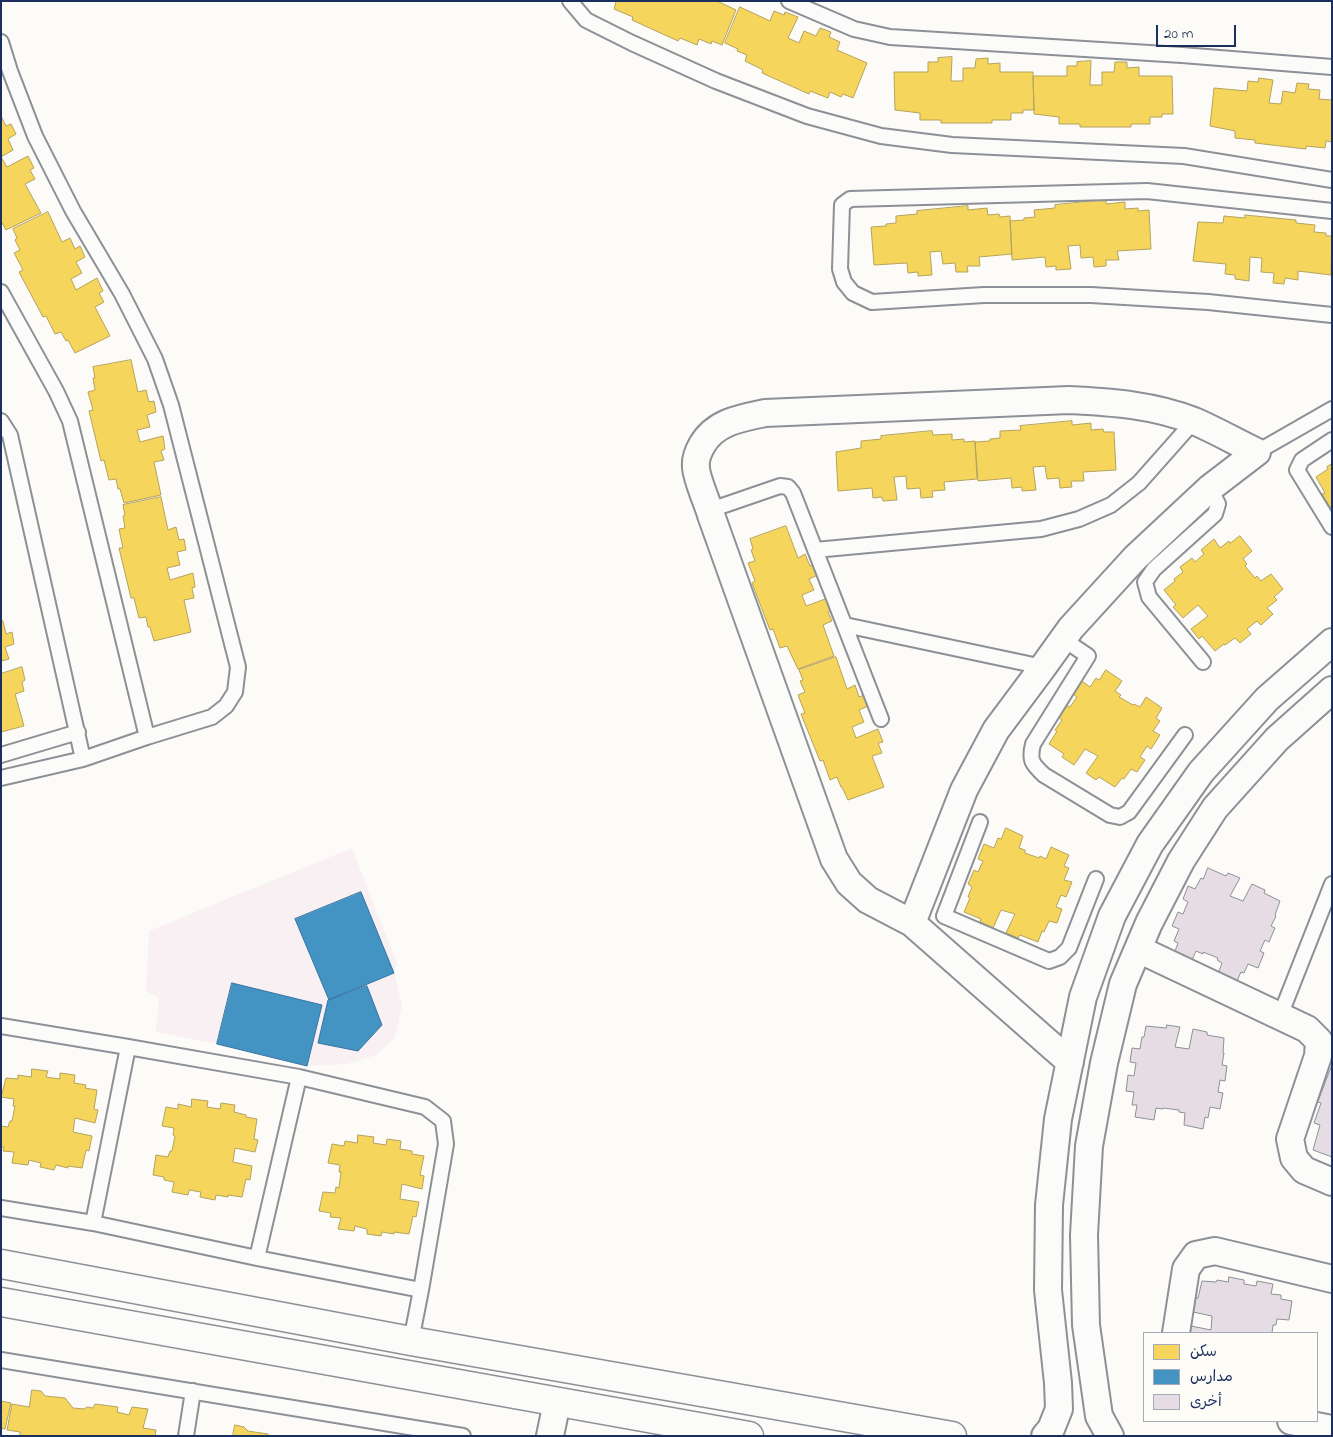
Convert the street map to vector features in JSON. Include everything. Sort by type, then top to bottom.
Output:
[{"type":"street","points":[[912,923],[964,790],[996,730],[1042,667],[1071,628],[1134,558],[1210,488],[1257,452],[1194,421],[1155,410],[1118,403],[1069,400],[764,413],[738,418],[718,427],[706,438],[697,454],[696,468],[711,515],[834,859],[850,883],[868,900],[912,923],[939,929],[1070,1062]]},
{"type":"street","points":[[1045,1436],[1051,1429],[1059,1408],[1048,1290],[1049,1205],[1058,1119],[1084,997],[1112,916],[1150,844],[1201,772],[1267,700],[1332,642]]},
{"type":"street","points":[[1110,1436],[1099,1416],[1086,1325],[1084,1235],[1089,1146],[1104,1063],[1123,984],[1148,923],[1181,861],[1215,808],[1277,739],[1332,690]]},
{"type":"street","points":[[1138,949],[1307,1028],[1318,1040],[1318,1056],[1290,1139],[1294,1158],[1304,1170],[1332,1182]]},
{"type":"street","points":[[1176,1332],[1186,1269],[1196,1255],[1215,1251],[1332,1279]]},
{"type":"street","points":[[1,1264],[410,1341],[952,1436]]},
{"type":"street","points":[[1,1302],[749,1436]]},
{"type":"street","points":[[550,1436],[557,1402]]},
{"type":"street","points":[[1296,1422],[1332,1429]]},
{"type":"lane","points":[[570,1],[586,20],[716,81],[807,116],[881,136],[952,146],[1184,156],[1332,180]]},
{"type":"lane","points":[[789,1],[854,29],[890,38],[1182,55],[1332,67]]},
{"type":"lane","points":[[1,42],[35,136],[73,211],[122,294],[155,359],[171,405],[238,667],[234,692],[226,706],[212,717],[83,759],[1,778]]},
{"type":"lane","points":[[1332,211],[1147,191],[850,199],[842,205],[840,269],[844,282],[854,293],[872,302],[984,295],[1091,295],[1208,302],[1332,315]]},
{"type":"lane","points":[[1,292],[56,391],[70,421],[147,737]]},
{"type":"lane","points":[[1257,452],[1332,409]]},
{"type":"lane","points":[[815,550],[1041,529],[1079,519],[1112,505],[1139,483],[1194,421]]},
{"type":"lane","points":[[1,422],[10,435],[83,759]]},
{"type":"lane","points":[[1332,440],[1302,460],[1297,470],[1332,527]]},
{"type":"lane","points":[[711,515],[716,508],[780,486],[788,487],[793,493],[881,719]]},
{"type":"lane","points":[[1203,662],[1149,597],[1145,582],[1154,569],[1215,514],[1218,504],[1210,488]]},
{"type":"lane","points":[[845,625],[1042,667]]},
{"type":"lane","points":[[1063,639],[1088,656],[1033,744],[1032,761],[1044,774],[1110,815],[1120,818],[1129,812],[1185,735]]},
{"type":"lane","points":[[1,755],[78,732]]},
{"type":"lane","points":[[980,822],[939,929],[1049,961],[1060,957],[1069,948],[1096,880]]},
{"type":"lane","points":[[1280,1016],[1332,884]]},
{"type":"lane","points":[[1,1026],[299,1077],[425,1107],[443,1121],[446,1144],[421,1290],[410,1341]]},
{"type":"lane","points":[[93,1223],[128,1047]]},
{"type":"lane","points":[[256,1258],[299,1077]]},
{"type":"lane","points":[[1,1208],[93,1223],[256,1258],[421,1290]]},
{"type":"lane","points":[[1,1360],[463,1436]]},
{"type":"lane","points":[[186,1436],[194,1391]]},
{"type":"shaded area","points":[[352,848],[397,964],[394,973],[402,1006],[395,1038],[376,1055],[347,1064],[307,1066],[217,1044],[156,1032],[159,998],[146,991],[149,931]]},
{"type":"building: سكن","points":[[614,1],[717,1],[736,10],[722,45],[712,41],[711,44],[699,39],[697,45],[680,38],[678,41],[632,20],[633,17],[614,9],[616,2]]},
{"type":"building: سكن","points":[[740,7],[770,21],[774,11],[784,15],[785,12],[798,17],[788,38],[799,43],[804,31],[816,36],[820,28],[831,32],[829,37],[840,42],[837,50],[867,63],[853,98],[843,94],[841,97],[830,92],[828,98],[810,91],[809,94],[762,73],[763,70],[745,61],[747,55],[725,43]]},
{"type":"building: سكن","points":[[952,57],[951,81],[963,81],[963,68],[975,68],[976,59],[988,58],[988,64],[1000,63],[1000,72],[1033,72],[1034,110],[1023,110],[1023,113],[1011,113],[1011,120],[992,120],[992,123],[941,123],[941,120],[920,120],[920,113],[895,110],[894,72],[928,72],[928,62],[938,62],[938,58]]},
{"type":"building: سكن","points":[[1091,61],[1090,85],[1102,85],[1102,72],[1114,72],[1115,62],[1127,62],[1127,68],[1139,67],[1139,76],[1172,76],[1173,114],[1162,114],[1162,117],[1150,117],[1150,124],[1131,124],[1131,127],[1080,127],[1080,124],[1059,124],[1059,117],[1034,114],[1033,76],[1067,76],[1067,66],[1077,66],[1077,62]]},
{"type":"building: سكن","points":[[1259,78],[1273,80],[1269,103],[1281,104],[1283,91],[1295,93],[1297,83],[1309,84],[1308,89],[1320,90],[1319,99],[1332,100],[1332,142],[1326,141],[1325,148],[1306,146],[1306,149],[1255,143],[1255,140],[1235,138],[1235,131],[1210,126],[1214,88],[1247,91],[1248,81],[1258,82]]},
{"type":"building: سكن","points":[[1,116],[6,126],[11,124],[16,134],[8,139],[13,150],[1,157]]},
{"type":"building: سكن","points":[[28,156],[34,168],[30,170],[35,179],[25,184],[41,213],[6,230],[1,221],[1,157],[7,167]]},
{"type":"building: سكن","points":[[1106,200],[1106,204],[1125,202],[1125,209],[1138,208],[1138,211],[1149,210],[1151,249],[1117,251],[1119,260],[1106,260],[1106,266],[1094,267],[1093,257],[1081,258],[1080,245],[1068,246],[1071,269],[1056,270],[1056,266],[1046,267],[1045,257],[1012,260],[1010,221],[1035,217],[1034,210],[1055,208],[1055,205]]},
{"type":"building: سكن","points":[[968,206],[968,210],[987,208],[988,215],[1010,216],[1012,254],[979,257],[980,266],[967,266],[968,272],[956,272],[955,263],[943,264],[941,251],[930,252],[932,275],[918,276],[918,272],[908,273],[907,263],[874,265],[871,227],[896,223],[896,216],[917,214],[917,211]]},
{"type":"building: سكن","points":[[48,212],[62,242],[70,238],[75,249],[80,246],[85,257],[76,262],[82,273],[71,279],[76,290],[97,278],[103,291],[99,293],[104,302],[95,307],[110,336],[75,353],[61,332],[55,334],[46,316],[43,317],[19,272],[23,270],[14,253],[20,250],[15,240],[17,238],[13,229]]},
{"type":"building: سكن","points":[[1245,215],[1296,220],[1296,223],[1315,225],[1314,232],[1326,233],[1326,236],[1332,236],[1331,275],[1298,271],[1298,280],[1285,278],[1284,284],[1273,283],[1274,273],[1261,272],[1262,258],[1250,257],[1249,281],[1235,279],[1235,275],[1225,274],[1226,264],[1193,261],[1198,222],[1223,223],[1224,216],[1245,218]]},
{"type":"building: سكن","points":[[131,360],[138,392],[146,390],[149,402],[154,401],[156,412],[147,415],[150,427],[137,430],[140,442],[163,436],[165,449],[161,451],[164,460],[154,462],[161,495],[124,503],[116,479],[109,480],[104,460],[101,461],[89,411],[93,410],[88,392],[95,390],[93,367]]},
{"type":"building: سكن","points":[[1072,421],[1072,425],[1091,423],[1091,430],[1103,429],[1104,432],[1114,432],[1116,470],[1083,472],[1084,481],[1071,481],[1072,487],[1060,488],[1059,478],[1047,479],[1045,466],[1033,467],[1036,490],[1022,491],[1022,487],[1012,488],[1011,478],[978,481],[975,442],[1000,438],[1000,431],[1021,430],[1020,426]]},
{"type":"building: سكن","points":[[932,431],[933,435],[952,434],[952,440],[964,439],[964,442],[975,441],[977,479],[944,482],[945,490],[932,491],[933,497],[921,498],[920,488],[907,489],[906,476],[894,477],[897,500],[883,501],[882,497],[873,498],[872,488],[838,491],[836,452],[861,448],[861,441],[881,439],[881,436]]},
{"type":"building: سكن","points":[[1332,464],[1332,506],[1330,507],[1322,494],[1325,493],[1316,477]]},
{"type":"building: سكن","points":[[161,497],[168,530],[176,527],[179,540],[184,539],[186,550],[177,552],[180,565],[167,568],[170,580],[193,573],[195,587],[192,588],[194,598],[184,600],[191,632],[154,641],[146,617],[139,618],[134,598],[131,598],[119,548],[123,548],[119,529],[125,528],[123,505]]},
{"type":"building: سكن","points":[[786,526],[798,558],[805,554],[810,566],[815,564],[818,575],[809,579],[814,590],[802,595],[806,606],[828,598],[832,611],[828,612],[832,621],[823,625],[834,656],[798,669],[787,646],[780,648],[773,629],[770,630],[752,583],[755,581],[748,563],[755,561],[750,539]]},
{"type":"building: سكن","points":[[1240,536],[1252,551],[1243,559],[1247,564],[1245,566],[1255,578],[1257,576],[1261,581],[1271,574],[1283,589],[1274,597],[1277,600],[1267,608],[1273,614],[1261,625],[1257,621],[1247,629],[1251,634],[1240,643],[1235,638],[1215,651],[1202,636],[1199,639],[1191,629],[1208,616],[1198,605],[1183,618],[1173,607],[1176,605],[1164,590],[1183,572],[1180,567],[1192,558],[1195,562],[1204,554],[1201,550],[1214,539],[1220,548]]},
{"type":"building: سكن","points":[[3,621],[6,634],[12,632],[14,644],[5,647],[9,659],[1,661],[1,622]]},
{"type":"building: سكن","points":[[836,657],[847,689],[855,685],[859,697],[864,695],[868,706],[859,710],[864,722],[852,727],[856,738],[878,729],[883,742],[878,743],[882,753],[872,756],[884,787],[848,800],[837,777],[830,780],[823,760],[820,761],[801,714],[805,713],[798,695],[805,692],[800,681],[803,680],[799,670]]},
{"type":"building: سكن","points":[[22,667],[25,680],[22,682],[24,691],[15,694],[24,726],[1,732],[1,674]]},
{"type":"building: سكن","points":[[1106,670],[1122,681],[1115,691],[1121,695],[1119,697],[1140,707],[1146,697],[1162,708],[1156,718],[1160,721],[1153,731],[1160,735],[1151,749],[1147,746],[1140,757],[1145,760],[1137,772],[1131,769],[1115,787],[1099,777],[1096,780],[1086,773],[1098,756],[1085,749],[1074,765],[1062,757],[1064,754],[1049,744],[1062,720],[1058,717],[1066,705],[1070,707],[1077,697],[1073,694],[1082,681],[1090,687],[1096,678],[1099,680]]},
{"type":"building: سكن","points":[[1006,828],[1023,836],[1019,848],[1025,850],[1025,853],[1046,859],[1051,847],[1069,855],[1064,866],[1069,868],[1064,880],[1072,882],[1066,897],[1061,895],[1056,907],[1062,909],[1057,923],[1049,921],[1044,932],[1042,931],[1038,942],[1020,935],[1018,938],[1006,933],[1015,914],[1001,910],[993,928],[980,922],[981,919],[964,912],[972,887],[968,884],[974,870],[978,872],[983,861],[978,859],[984,844],[994,848],[998,838],[1001,839]]},
{"type":"building: سكن","points":[[32,1069],[48,1071],[46,1077],[60,1079],[60,1073],[75,1075],[74,1083],[86,1085],[85,1088],[97,1090],[94,1109],[98,1110],[95,1123],[75,1118],[73,1132],[92,1136],[89,1151],[86,1150],[82,1168],[68,1166],[68,1168],[56,1165],[54,1170],[40,1167],[41,1163],[29,1160],[28,1165],[12,1163],[14,1152],[3,1151],[4,1147],[1,1147],[1,1126],[8,1127],[10,1121],[12,1121],[15,1106],[13,1106],[14,1099],[1,1097],[6,1078],[18,1079],[18,1075],[31,1077]]},
{"type":"building: سكن","points":[[192,1099],[208,1101],[207,1107],[220,1109],[221,1103],[235,1105],[234,1112],[257,1119],[254,1139],[258,1140],[255,1152],[235,1148],[233,1162],[252,1166],[250,1180],[246,1179],[242,1197],[216,1195],[215,1200],[200,1197],[201,1192],[189,1190],[188,1195],[172,1192],[174,1182],[164,1180],[164,1177],[153,1175],[156,1155],[168,1157],[170,1151],[172,1151],[175,1136],[173,1135],[174,1128],[162,1126],[166,1107],[178,1109],[178,1104],[191,1107]]},
{"type":"building: سكن","points":[[358,1135],[374,1137],[373,1143],[386,1145],[387,1139],[401,1141],[400,1149],[424,1156],[420,1175],[424,1176],[422,1189],[402,1184],[400,1199],[419,1202],[416,1217],[413,1216],[409,1234],[382,1232],[381,1236],[367,1234],[367,1229],[355,1226],[354,1231],[338,1229],[341,1218],[330,1217],[331,1213],[319,1211],[323,1192],[335,1193],[336,1187],[339,1188],[340,1165],[328,1163],[332,1144],[344,1146],[345,1141],[357,1143]]},
{"type":"building: سكن","points":[[32,1390],[41,1391],[45,1396],[65,1398],[73,1408],[93,1408],[95,1404],[118,1407],[117,1412],[129,1415],[132,1407],[148,1409],[143,1428],[156,1430],[155,1436],[20,1436],[20,1432],[7,1430],[12,1404],[29,1407]]},
{"type":"building: سكن","points":[[1,1401],[11,1403],[5,1429],[1,1428]]},
{"type":"building: سكن","points":[[235,1425],[244,1427],[248,1431],[268,1434],[269,1436],[233,1436]]},
{"type":"building: مدارس","points":[[361,892],[394,973],[329,1000],[295,919]]},
{"type":"building: مدارس","points":[[232,983],[322,1005],[307,1066],[217,1044]]},
{"type":"building: مدارس","points":[[367,986],[382,1025],[358,1051],[318,1043],[328,1000]]},
{"type":"building: أخرى","points":[[1208,868],[1226,876],[1228,873],[1240,878],[1230,896],[1243,901],[1252,884],[1265,890],[1264,893],[1280,901],[1271,926],[1275,928],[1269,942],[1265,940],[1260,951],[1264,953],[1258,968],[1248,964],[1244,973],[1241,972],[1236,983],[1218,974],[1222,963],[1217,960],[1218,958],[1196,951],[1191,962],[1174,954],[1178,943],[1174,941],[1179,929],[1172,926],[1178,912],[1183,914],[1188,902],[1183,899],[1188,886],[1195,889],[1201,878],[1203,879]]},
{"type":"building: أخرى","points":[[1167,1025],[1180,1027],[1175,1047],[1189,1049],[1193,1029],[1207,1032],[1207,1035],[1224,1038],[1222,1065],[1227,1066],[1225,1081],[1220,1080],[1218,1092],[1223,1093],[1220,1109],[1210,1107],[1208,1118],[1205,1117],[1203,1129],[1184,1125],[1185,1113],[1179,1112],[1179,1110],[1156,1108],[1154,1120],[1135,1117],[1137,1105],[1132,1105],[1134,1092],[1126,1091],[1128,1075],[1134,1076],[1136,1063],[1130,1062],[1132,1048],[1140,1049],[1146,1026],[1166,1028]]},
{"type":"building: أخرى","points":[[1332,1065],[1332,1157],[1313,1150],[1320,1125],[1314,1123],[1321,1103],[1318,1102]]},
{"type":"building: أخرى","points":[[1229,1277],[1244,1280],[1244,1284],[1256,1286],[1257,1281],[1273,1284],[1271,1294],[1281,1295],[1281,1299],[1292,1301],[1289,1320],[1277,1319],[1276,1325],[1273,1325],[1272,1332],[1189,1332],[1191,1326],[1211,1330],[1212,1316],[1193,1312],[1195,1298],[1198,1298],[1202,1281],[1216,1282],[1217,1280],[1228,1282]]}]
